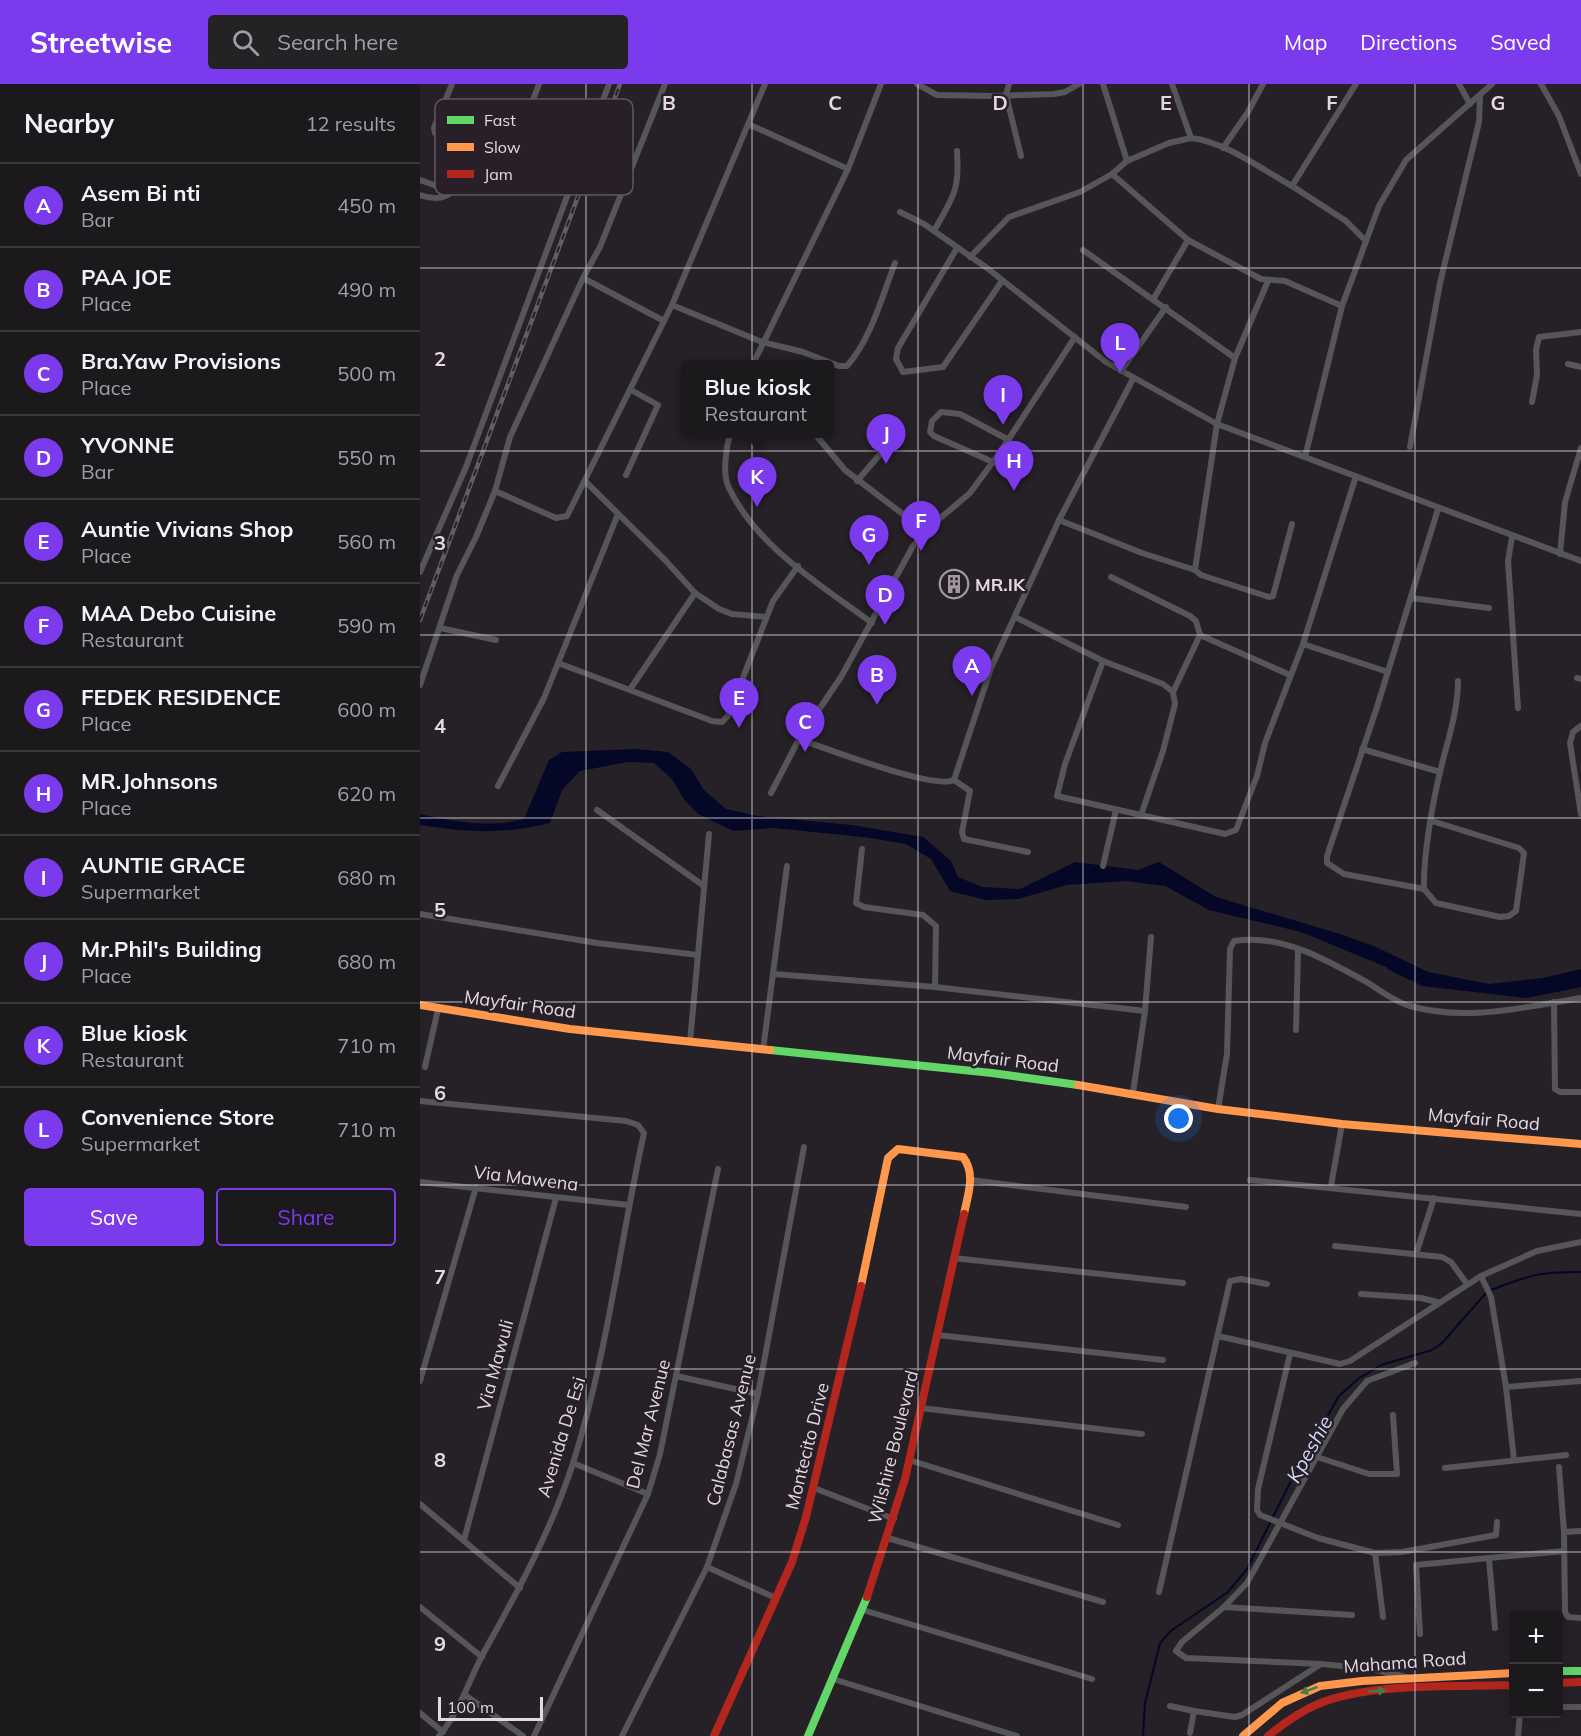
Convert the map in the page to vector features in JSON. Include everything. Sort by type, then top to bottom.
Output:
[{"type":"street","points":[[446,99],[452,84]]},
{"type":"street","points":[[533,99],[539,84]]},
{"type":"street","points":[[603,99],[609,84]]},
{"type":"street","points":[[633,165],[665,84]]},
{"type":"street","points":[[495,490],[563,519],[567,516],[672,305],[765,84]]},
{"type":"street","points":[[755,360],[848,169],[881,84]]},
{"type":"street","points":[[917,84],[937,95],[1054,94],[1065,92],[1079,84]]},
{"type":"street","points":[[1009,84],[1006,95],[1021,156]]},
{"type":"street","points":[[1103,84],[1127,161]]},
{"type":"street","points":[[1172,84],[1191,138]]},
{"type":"street","points":[[1223,148],[1248,112],[1263,84]]},
{"type":"street","points":[[1292,186],[1356,84]]},
{"type":"street","points":[[1460,84],[1470,104]]},
{"type":"street","points":[[1305,457],[1342,306],[1365,240],[1387,191],[1406,160],[1492,84]]},
{"type":"street","points":[[1541,84],[1559,116],[1581,174]]},
{"type":"street","points":[[1410,447],[1440,283],[1479,122],[1480,96]]},
{"type":"street","points":[[748,124],[848,169]]},
{"type":"street","points":[[970,257],[1009,217],[1080,192],[1112,174],[1127,161],[1169,143],[1191,138],[1204,140],[1223,148],[1292,186],[1346,221],[1365,240]]},
{"type":"street","points":[[934,231],[959,180],[957,151]]},
{"type":"street","points":[[1112,174],[1188,240],[1268,281],[1285,281],[1342,306]]},
{"type":"street","points":[[420,180],[435,185]]},
{"type":"street","points":[[420,195],[439,200],[450,195]]},
{"type":"street","points":[[420,572],[466,467],[568,195]]},
{"type":"street","points":[[420,685],[457,574],[476,537],[495,490],[510,437],[583,278],[600,248],[621,195]]},
{"type":"street","points":[[900,212],[934,231],[1121,371],[1217,424],[1512,537],[1581,561]]},
{"type":"street","points":[[1154,298],[1188,240]]},
{"type":"street","points":[[957,248],[898,348],[896,359],[903,372],[937,368],[948,362],[1002,281]]},
{"type":"street","points":[[1083,250],[1154,298],[1235,358]]},
{"type":"street","points":[[834,364],[847,366],[855,357],[894,263]]},
{"type":"street","points":[[583,278],[664,321]]},
{"type":"street","points":[[1196,570],[1217,424],[1235,358],[1268,281]]},
{"type":"street","points":[[672,305],[762,342],[803,352],[823,360]]},
{"type":"street","points":[[1121,371],[1166,308]]},
{"type":"street","points":[[1532,402],[1537,375],[1536,350],[1539,337],[1581,332]]},
{"type":"street","points":[[771,793],[799,739],[841,677],[913,546],[925,531],[970,493],[1009,440],[1075,338]]},
{"type":"street","points":[[1568,363],[1581,367]]},
{"type":"street","points":[[799,739],[915,777],[948,783],[954,780],[991,668],[1059,520],[1133,379]]},
{"type":"street","points":[[626,475],[658,405],[631,390]]},
{"type":"street","points":[[993,462],[934,436],[930,432],[932,421],[941,412],[960,414],[1009,440]]},
{"type":"street","points":[[729,438],[727,446],[728,486],[760,536],[872,623]]},
{"type":"street","points":[[818,438],[857,481],[895,506],[925,531]]},
{"type":"street","points":[[1560,554],[1564,502],[1581,448]]},
{"type":"street","points":[[857,481],[882,452]]},
{"type":"street","points":[[1103,661],[1065,764],[1057,796],[1225,834],[1236,830],[1303,644],[1356,476]]},
{"type":"street","points":[[585,481],[695,593],[719,609],[732,614],[766,617]]},
{"type":"street","points":[[1432,820],[1520,848],[1524,853],[1516,911],[1509,916],[1500,917],[1436,903],[1424,889],[1344,874],[1327,863],[1328,850],[1388,672],[1438,509]]},
{"type":"street","points":[[498,786],[544,698],[618,514]]},
{"type":"street","points":[[1059,520],[1142,553],[1196,570],[1201,575],[1269,597],[1274,596],[1292,525]]},
{"type":"street","points":[[1512,537],[1508,561],[1518,708]]},
{"type":"street","points":[[558,663],[631,688],[672,706],[722,722],[728,716],[773,601],[798,566]]},
{"type":"street","points":[[1111,578],[1190,616],[1196,621],[1200,635],[1173,693],[1174,704],[1163,751],[1141,815]]},
{"type":"street","points":[[631,688],[695,593]]},
{"type":"street","points":[[1411,598],[1489,608]]},
{"type":"street","points":[[1015,617],[1103,661],[1163,684],[1173,693]]},
{"type":"street","points":[[440,628],[496,640]]},
{"type":"street","points":[[1200,635],[1290,675]]},
{"type":"street","points":[[1303,644],[1388,672]]},
{"type":"street","points":[[1163,684],[1178,679]]},
{"type":"street","points":[[1424,889],[1432,820],[1440,772],[1458,699],[1458,681]]},
{"type":"street","points":[[1581,726],[1573,732],[1570,743],[1581,814]]},
{"type":"street","points":[[1362,749],[1440,772]]},
{"type":"street","points":[[954,780],[970,791],[962,832],[964,839],[1028,852]]},
{"type":"street","points":[[597,810],[704,886]]},
{"type":"street","points":[[1103,866],[1116,810]]},
{"type":"street","points":[[690,1042],[709,834]]},
{"type":"street","points":[[862,849],[856,903],[864,907],[924,915],[931,920],[936,926],[935,987]]},
{"type":"street","points":[[763,1050],[787,866]]},
{"type":"street","points":[[420,914],[597,943],[698,955]]},
{"type":"street","points":[[1133,1093],[1145,1011],[1151,937]]},
{"type":"street","points":[[1218,1109],[1227,1054],[1230,949],[1234,941],[1271,940],[1339,967],[1400,1002],[1451,1013],[1491,1013],[1581,998]]},
{"type":"street","points":[[1296,1030],[1298,951]]},
{"type":"street","points":[[774,974],[935,987],[1145,1011]]},
{"type":"street","points":[[1554,1002],[1555,1089],[1560,1092],[1581,1092]]},
{"type":"street","name":"Mayfair Road","points":[[420,1005],[570,1029],[992,1073],[1133,1093],[1218,1109],[1341,1124],[1581,1144]]},
{"type":"street","points":[[425,1067],[438,1009]]},
{"type":"street","name":"Avenida De Esi","points":[[420,1101],[626,1121],[638,1125],[644,1133],[596,1372],[573,1463],[550,1523],[520,1588],[482,1657],[465,1695],[441,1734]]},
{"type":"street","points":[[1331,1186],[1341,1124]]},
{"type":"street","name":"Calabasas Avenue","points":[[622,1736],[707,1568],[736,1484],[758,1394],[804,1147]]},
{"type":"street","name":"Montecito Drive","points":[[714,1736],[792,1562],[814,1488],[849,1342],[888,1158],[893,1151],[898,1149],[963,1157]]},
{"type":"street","name":"Wilshire Boulevard","points":[[808,1736],[863,1610],[894,1519],[921,1408],[970,1180],[970,1166],[963,1157]]},
{"type":"street","name":"Del Mar Avenue","points":[[534,1736],[648,1494],[660,1454],[718,1169]]},
{"type":"street","points":[[970,1180],[1186,1207]]},
{"type":"street","points":[[1250,1180],[1331,1186],[1581,1214]]},
{"type":"street","name":"Via Mawena","points":[[420,1182],[628,1205]]},
{"type":"street","points":[[420,1381],[476,1187]]},
{"type":"street","name":"Via Mawuli","points":[[464,1540],[556,1198]]},
{"type":"street","points":[[1416,1254],[1434,1198]]},
{"type":"street","points":[[1218,1336],[1331,1363],[1350,1361],[1437,1302],[1481,1276],[1537,1251],[1581,1242]]},
{"type":"street","points":[[1335,1246],[1448,1259],[1467,1284]]},
{"type":"street","points":[[952,1258],[1183,1283]]},
{"type":"street","points":[[1481,1276],[1491,1297],[1506,1387],[1514,1460]]},
{"type":"street","points":[[1160,1592],[1230,1281],[1240,1279],[1267,1284]]},
{"type":"street","points":[[1361,1294],[1421,1298],[1437,1302]]},
{"type":"street","points":[[937,1335],[1162,1360]]},
{"type":"street","points":[[1290,1354],[1258,1490],[1257,1510],[1266,1519],[1318,1538],[1375,1553],[1410,1550],[1496,1536],[1497,1522]]},
{"type":"street","points":[[1412,1679],[1372,1669],[1321,1664],[1186,1658],[1176,1651],[1182,1642],[1224,1607],[1246,1583],[1343,1409],[1367,1381],[1415,1363]]},
{"type":"street","points":[[676,1376],[758,1394]]},
{"type":"street","points":[[1506,1387],[1581,1381]]},
{"type":"street","points":[[921,1408],[1142,1434]]},
{"type":"street","points":[[1317,1457],[1369,1474],[1397,1474],[1393,1415]]},
{"type":"street","points":[[1445,1468],[1566,1455]]},
{"type":"street","points":[[909,1460],[1118,1525]]},
{"type":"street","points":[[573,1463],[648,1494]]},
{"type":"street","points":[[1559,1467],[1564,1532],[1565,1616],[1581,1618]]},
{"type":"street","points":[[814,1488],[894,1519]]},
{"type":"street","points":[[420,1504],[520,1588]]},
{"type":"street","points":[[1564,1532],[1581,1531]]},
{"type":"street","points":[[888,1538],[1103,1602]]},
{"type":"street","points":[[1410,1550],[1416,1565],[1420,1634]]},
{"type":"street","points":[[1416,1565],[1564,1551]]},
{"type":"street","points":[[1375,1553],[1383,1617]]},
{"type":"street","points":[[1489,1559],[1495,1628]]},
{"type":"street","points":[[707,1568],[776,1598]]},
{"type":"street","points":[[420,1607],[482,1657]]},
{"type":"street","points":[[1224,1607],[1352,1615]]},
{"type":"street","points":[[863,1610],[1092,1679]]},
{"type":"street","points":[[1170,1706],[1232,1717],[1242,1715],[1321,1664]]},
{"type":"street","points":[[1563,1671],[1581,1671]]},
{"type":"street","name":"Mahama Road","points":[[1243,1736],[1260,1718],[1286,1699],[1316,1687],[1359,1679],[1412,1679],[1509,1673]]},
{"type":"street","points":[[833,1679],[1017,1736]]},
{"type":"street","points":[[1563,1683],[1581,1682]]},
{"type":"street","name":"Mahama Road","points":[[1268,1736],[1283,1722],[1316,1703],[1352,1692],[1509,1684]]},
{"type":"street","points":[[465,1695],[523,1736]]},
{"type":"street","points":[[1563,1707],[1581,1707]]},
{"type":"street","points":[[1190,1733],[1194,1711]]},
{"type":"street","points":[[420,1713],[441,1734]]},
{"type":"street","points":[[1518,1736],[1520,1718]]},
{"type":"water","points":[[636,749],[668,752],[691,769],[704,790],[726,809],[758,816],[852,825],[923,837],[951,861],[958,877],[982,887],[1020,889],[1075,862],[1138,870],[1159,862],[1216,897],[1340,934],[1376,947],[1428,972],[1489,984],[1543,978],[1581,969],[1581,987],[1527,998],[1422,986],[1391,969],[1301,932],[1209,910],[1165,886],[1126,881],[1067,885],[1018,899],[986,900],[950,891],[931,859],[906,844],[864,837],[773,828],[733,831],[698,814],[683,798],[672,779],[654,763],[628,762],[580,771],[562,790],[550,823],[501,831],[420,825],[420,814],[472,823],[511,822],[524,819],[549,760],[562,752]]},
{"type":"waterway","points":[[1388,968],[1410,979]]},
{"type":"waterway","name":"Kpeshie","points":[[1491,1290],[1534,1275],[1581,1272]]},
{"type":"waterway","name":"Kpeshie","points":[[1143,1736],[1145,1703],[1160,1643],[1172,1630],[1228,1592],[1247,1569],[1296,1471],[1339,1396],[1358,1379],[1381,1365],[1432,1350],[1442,1343],[1486,1293]]},
{"type":"railway","points":[[614,99],[620,84]]},
{"type":"railway","points":[[420,620],[579,195]]},
{"type":"traffic: fast","points":[[770,1050],[992,1073],[1078,1085]]},
{"type":"traffic: fast","points":[[808,1736],[867,1597]]},
{"type":"traffic: fast","points":[[1563,1671],[1581,1671]]},
{"type":"traffic: slow","points":[[420,1005],[570,1029],[770,1050]]},
{"type":"traffic: slow","points":[[1078,1085],[1218,1109],[1342,1124],[1581,1144]]},
{"type":"traffic: slow","points":[[861,1286],[888,1158],[898,1149],[963,1157],[970,1177],[964,1214]]},
{"type":"traffic: slow","points":[[1243,1736],[1282,1703],[1320,1686],[1362,1681],[1509,1673]]},
{"type":"traffic: jam","points":[[867,1597],[905,1479],[964,1214]]},
{"type":"traffic: jam","points":[[714,1736],[792,1562],[806,1517],[861,1286]]},
{"type":"traffic: jam","points":[[1563,1683],[1581,1682]]},
{"type":"traffic: jam","points":[[1268,1736],[1311,1707],[1339,1697],[1414,1687],[1509,1685]]},
{"type":"place","name":"Convenience Store","points":[[1120,373]]},
{"type":"place","name":"AUNTIE GRACE","points":[[1003,425]]},
{"type":"place","name":"Mr.Phil's Building","points":[[886,464]]},
{"type":"place","name":"MR.Johnsons","points":[[1014,491]]},
{"type":"place","name":"Blue kiosk","points":[[757,507]]},
{"type":"place","name":"MAA Debo Cuisine","points":[[921,551]]},
{"type":"place","name":"FEDEK RESIDENCE","points":[[869,565]]},
{"type":"place","name":"MR.IK","points":[[954,584]]},
{"type":"place","name":"YVONNE","points":[[885,625]]},
{"type":"place","name":"Asem Bi nti","points":[[972,696]]},
{"type":"place","name":"PAA JOE","points":[[877,705]]},
{"type":"place","name":"Auntie Vivians Shop","points":[[739,728]]},
{"type":"place","name":"Bra.Yaw Provisions","points":[[805,752]]}]
